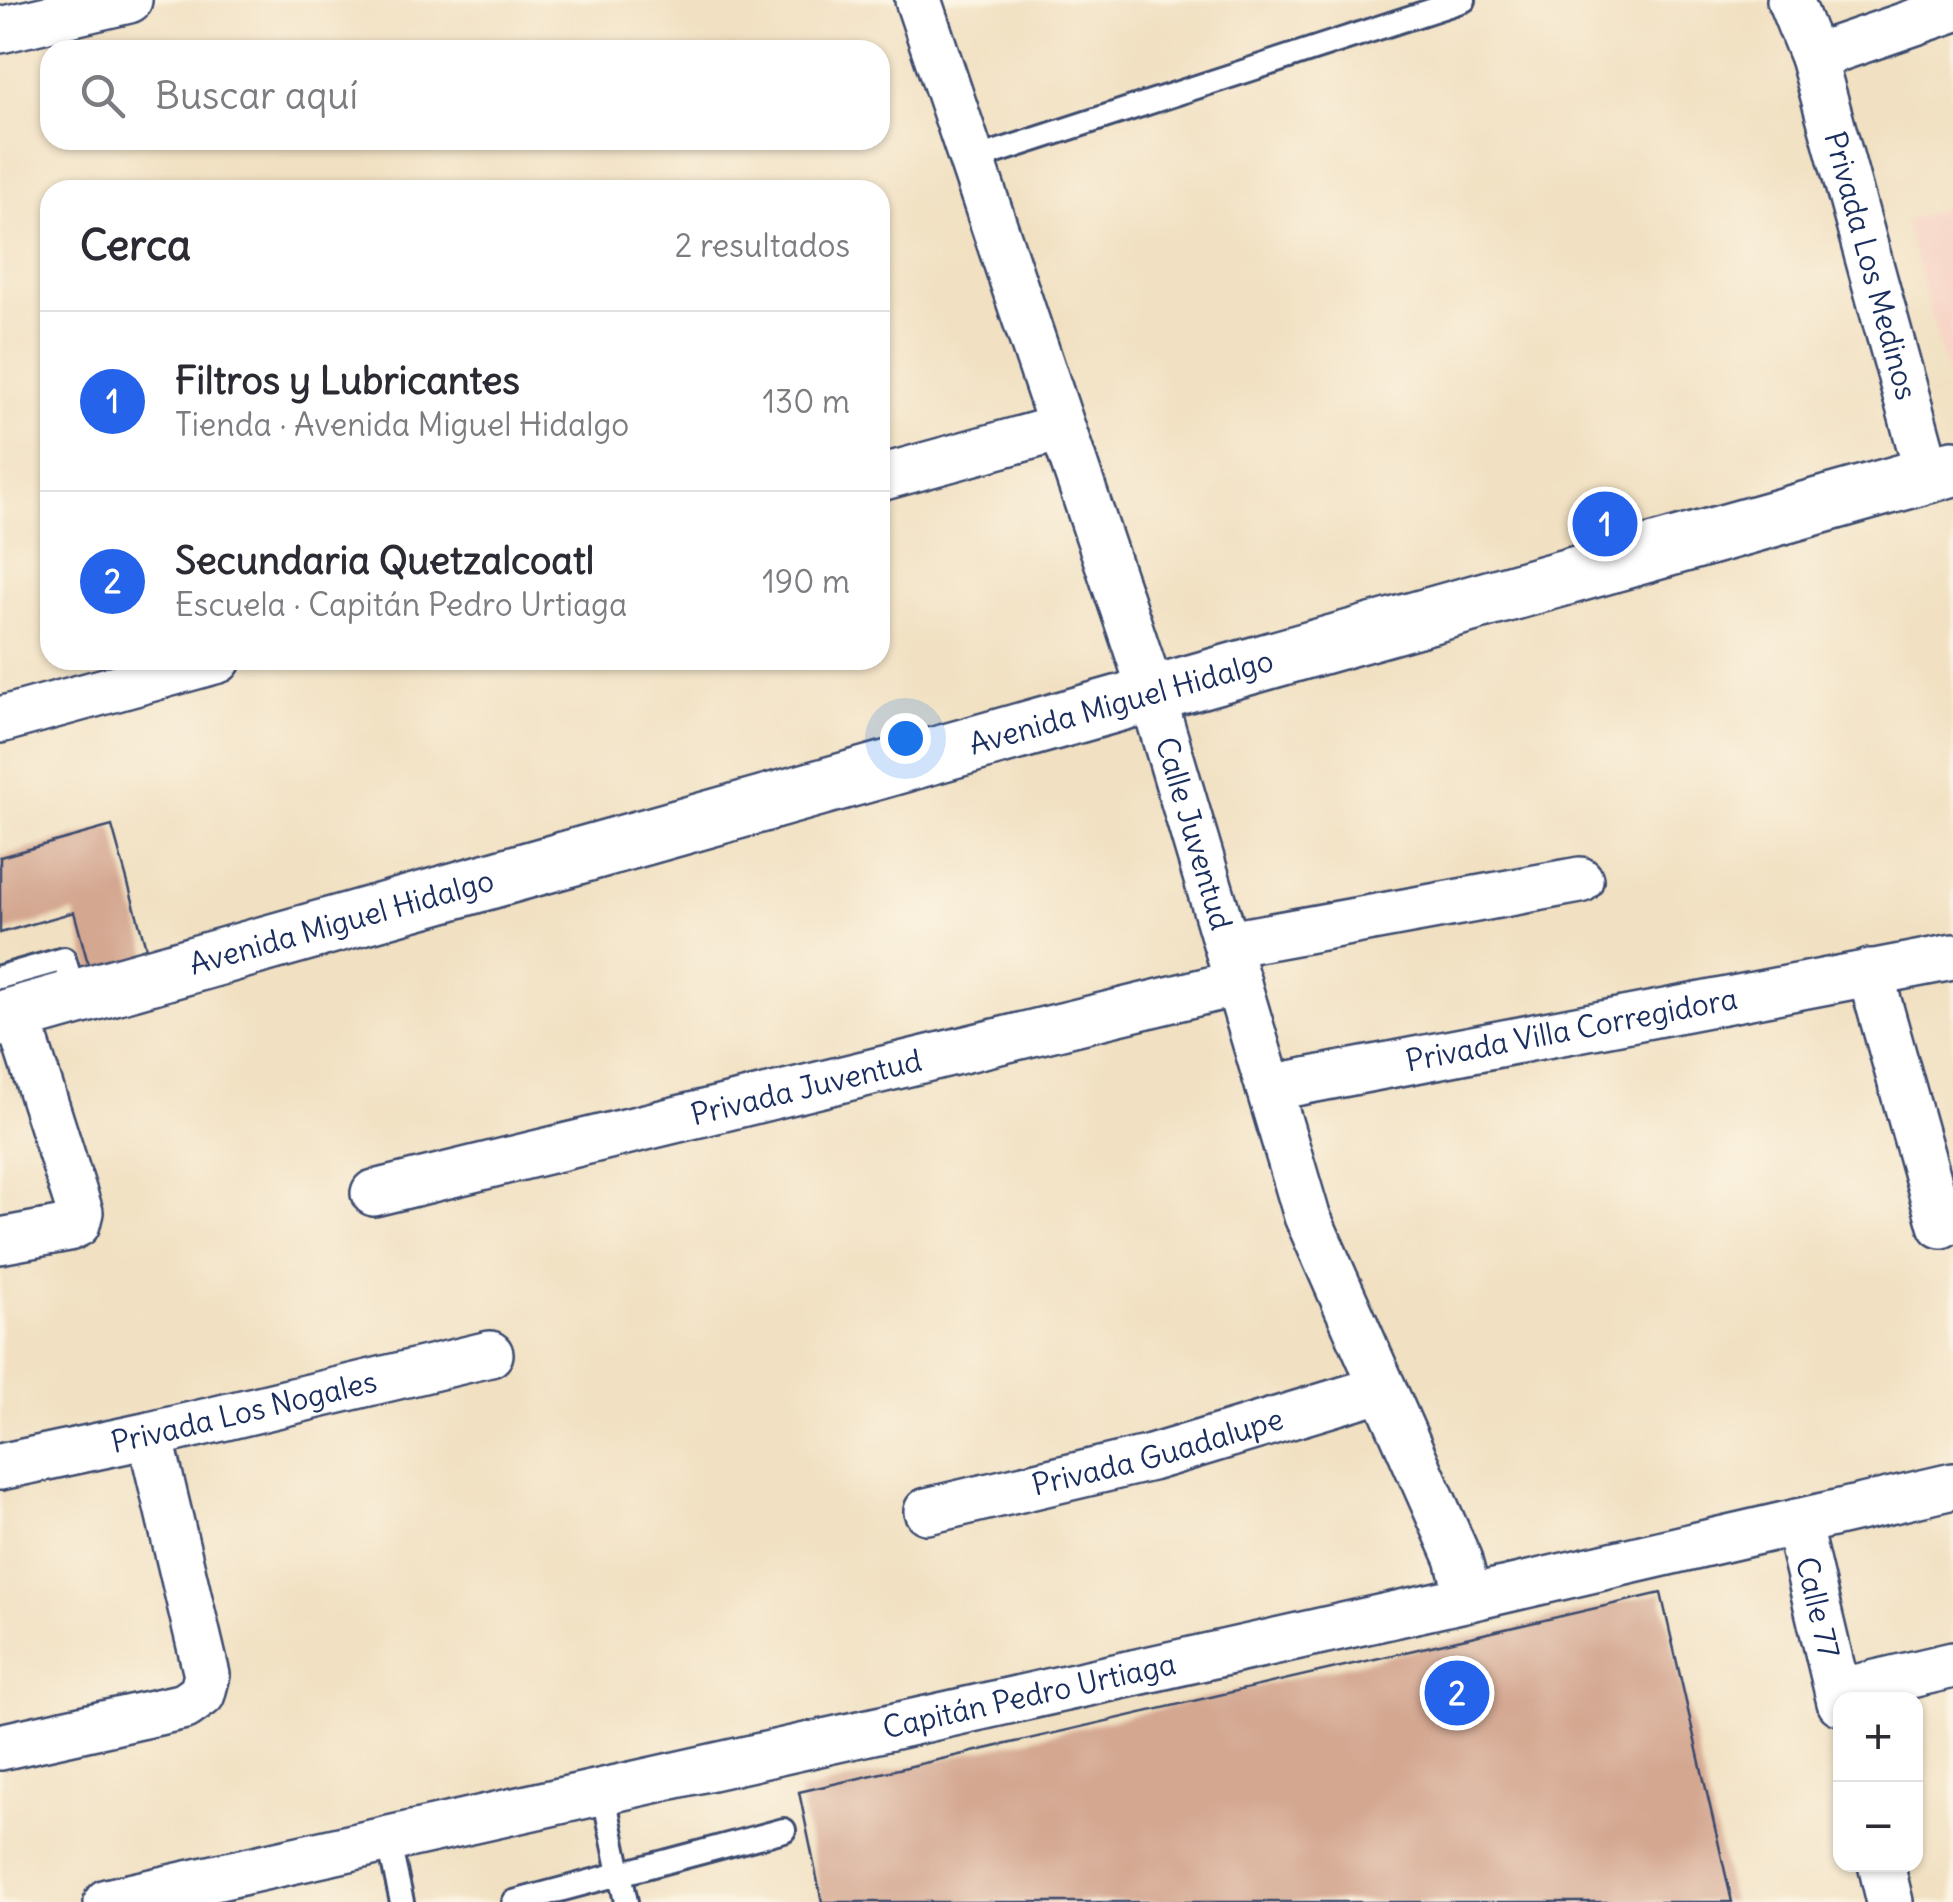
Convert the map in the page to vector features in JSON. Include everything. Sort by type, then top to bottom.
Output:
[{"type":"street","name":"Calle Juventud","points":[[918,0],[1152,694],[1307,1216],[1458,1558],[1469,1598]]},
{"type":"street","name":"Privada Los Medinos","points":[[1790,0],[1813,58],[1941,472]]},
{"type":"street","points":[[0,30],[118,1]]},
{"type":"street","points":[[1813,58],[1953,9]]},
{"type":"street","points":[[890,475],[1062,428]]},
{"type":"street","name":"Avenida Miguel Hidalgo","points":[[5,1003],[76,998],[1941,472]]},
{"type":"street","points":[[0,720],[182,670]]},
{"type":"street","name":"Privada Juventud","points":[[374,1193],[1233,963],[1580,880]]},
{"type":"street","name":"Privada Villa Corregidora","points":[[1269,1088],[1953,956]]},
{"type":"street","points":[[1870,972],[1941,1225]]},
{"type":"street","points":[[0,1241],[69,1228],[77,1224],[80,1212],[5,1003]]},
{"type":"street","name":"Privada Los Nogales","points":[[0,1468],[490,1354]]},
{"type":"street","name":"Privada Guadalupe","points":[[927,1511],[1151,1458],[1383,1388]]},
{"type":"street","points":[[0,1748],[185,1706],[202,1694],[206,1674],[150,1435]]},
{"type":"street","name":"Capitán Pedro Urtiaga","points":[[107,1902],[1953,1486]]},
{"type":"street","name":"Calle 77","points":[[1797,1522],[1838,1692]]},
{"type":"street","name":"Calle 77","points":[[1857,1692],[1953,1665]]},
{"type":"street","points":[[1883,1872],[1890,1902]]},
{"type":"lane","points":[[972,160],[1464,0]]},
{"type":"lane","points":[[603,1791],[626,1902]]},
{"type":"lane","points":[[514,1902],[784,1830]]},
{"type":"lane","points":[[388,1840],[402,1902]]},
{"type":"shaded area","points":[[1953,205],[1953,394],[1905,222]]},
{"type":"building","points":[[112,826],[153,973],[95,989],[74,912],[0,933],[0,857]]},
{"type":"building","points":[[1661,1593],[1732,1902],[822,1902],[799,1792]]},
{"type":"place","name":"Filtros y Lubricantes","points":[[1605,524]]},
{"type":"place","name":"Secundaria Quetzalcoatl","points":[[1457,1693]]}]
